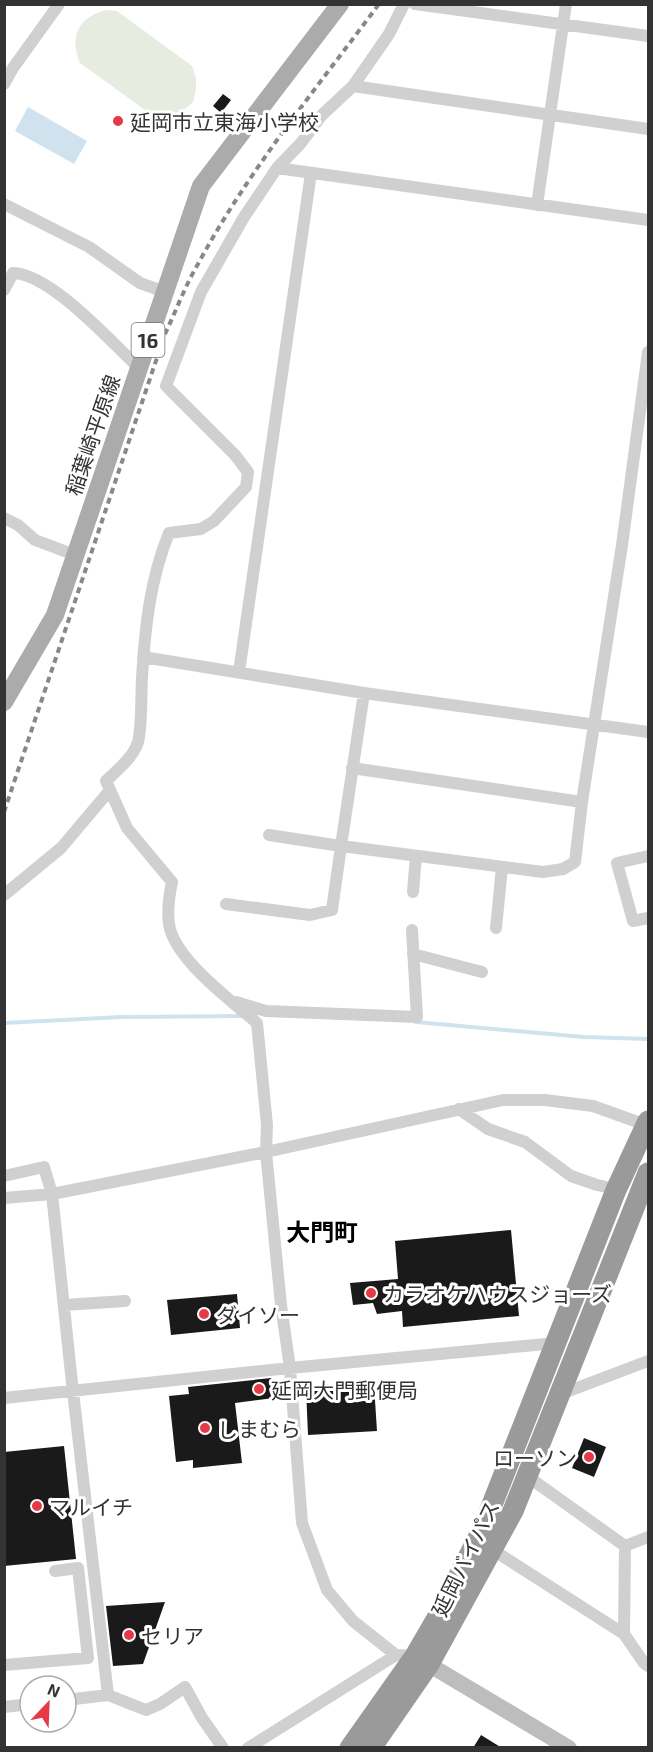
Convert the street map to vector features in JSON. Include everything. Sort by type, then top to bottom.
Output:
[{"type":"highway","name":"延岡バイパス","points":[[371,1748],[413,1658],[440,1613],[482,1530],[616,1190],[648,1124]]},
{"type":"highway","name":"延岡バイパス","points":[[350,1748],[493,1550],[513,1511],[647,1182]]},
{"type":"main road","name":"稲葉崎平原線","points":[[4,702],[55,615],[201,186],[340,4]]},
{"type":"street","points":[[4,84],[13,68],[60,4]]},
{"type":"street","points":[[404,4],[390,34],[353,86],[322,115],[301,143],[277,168],[244,217],[201,292],[166,386],[235,454],[248,472],[246,487],[214,522],[201,529],[169,533],[158,560],[154,578],[143,657],[138,741],[132,754],[106,781],[127,828],[172,882],[168,901],[169,926],[175,941],[188,960],[257,1023],[267,1125],[266,1152],[281,1305],[290,1368],[302,1523],[327,1590],[353,1622],[569,1748]]},
{"type":"street","points":[[415,4],[648,36]]},
{"type":"street","points":[[537,205],[566,4]]},
{"type":"street","points":[[353,86],[648,129]]},
{"type":"street","points":[[277,168],[648,220]]},
{"type":"street","points":[[239,672],[311,172]]},
{"type":"street","points":[[4,204],[89,247],[140,283],[165,292]]},
{"type":"street","points":[[5,289],[13,273],[24,273],[66,298],[139,368]]},
{"type":"street","points":[[269,835],[543,872],[563,869],[575,862],[648,352]]},
{"type":"street","points":[[4,518],[18,525],[35,540],[75,555]]},
{"type":"street","points":[[143,657],[364,693],[648,732]]},
{"type":"street","points":[[226,904],[310,915],[332,910],[364,693]]},
{"type":"street","points":[[352,768],[582,802]]},
{"type":"street","points":[[4,894],[61,848],[110,790]]},
{"type":"street","points":[[413,892],[416,856]]},
{"type":"street","points":[[648,856],[617,863],[633,921],[648,918]]},
{"type":"street","points":[[496,928],[502,867]]},
{"type":"street","points":[[237,1005],[266,1011],[417,1017],[412,930]]},
{"type":"street","points":[[413,954],[482,972]]},
{"type":"street","points":[[4,1198],[52,1194],[266,1152],[503,1100],[545,1100],[593,1106],[648,1124]]},
{"type":"street","points":[[459,1109],[488,1129],[525,1142],[571,1176],[616,1190],[647,1182]]},
{"type":"street","points":[[4,1176],[44,1167],[52,1194],[108,1695]]},
{"type":"street","points":[[64,1305],[125,1301]]},
{"type":"street","points":[[4,1398],[557,1343]]},
{"type":"street","points":[[561,1394],[648,1361]]},
{"type":"street","points":[[527,1476],[626,1546]]},
{"type":"street","points":[[626,1546],[648,1538]]},
{"type":"street","points":[[624,1634],[626,1546]]},
{"type":"street","points":[[493,1550],[624,1634],[648,1666]]},
{"type":"street","points":[[4,1665],[88,1658],[78,1568],[55,1571]]},
{"type":"street","points":[[248,1748],[413,1658]]},
{"type":"street","points":[[78,1699],[108,1695],[146,1710],[160,1704],[185,1687],[202,1718],[223,1748]]},
{"type":"shaded area","points":[[105,10],[117,11],[192,66],[196,78],[193,102],[176,116],[155,117],[80,63],[75,45],[78,30],[88,18]]},
{"type":"water","points":[[28,107],[87,141],[74,164],[15,131]]},
{"type":"building","points":[[223,94],[231,100],[221,113],[213,106]]},
{"type":"building","points":[[511,1230],[519,1316],[403,1327],[402,1311],[377,1314],[373,1303],[353,1305],[350,1283],[398,1279],[395,1241]]},
{"type":"building","name":"ダイソー","points":[[237,1294],[240,1328],[171,1335],[167,1300]]},
{"type":"building","name":"しまむら","points":[[271,1378],[274,1398],[235,1403],[242,1463],[193,1468],[193,1460],[176,1462],[169,1396],[189,1394],[188,1387]]},
{"type":"building","points":[[374,1385],[377,1431],[308,1435],[306,1389]]},
{"type":"building","name":"ローソン","points":[[584,1438],[606,1447],[594,1477],[572,1468]]},
{"type":"building","name":"マルイチ","points":[[64,1446],[76,1559],[4,1566],[4,1452]]},
{"type":"building","name":"セリア","points":[[165,1602],[143,1664],[113,1666],[106,1606]]},
{"type":"building","points":[[481,1735],[502,1748],[473,1748]]},
{"type":"waterway","points":[[4,1023],[121,1017],[244,1016]]},
{"type":"waterway","points":[[416,1022],[584,1037],[648,1039]]},
{"type":"railway","points":[[4,812],[165,334],[193,272],[261,163],[379,4]]},
{"type":"place","name":"延岡市立東海小学校","points":[[118,121]]},
{"type":"place","name":"カラオケハウスジョーズ","points":[[371,1293]]},
{"type":"place","name":"ダイソー","points":[[204,1314]]},
{"type":"place","name":"延岡大門郵便局","points":[[259,1389]]},
{"type":"place","name":"しまむら","points":[[205,1428]]},
{"type":"place","name":"ローソン","points":[[589,1457]]},
{"type":"place","name":"マルイチ","points":[[37,1506]]},
{"type":"place","name":"セリア","points":[[129,1635]]},
{"type":"district","name":"大門町","points":[[322,1231]]}]
